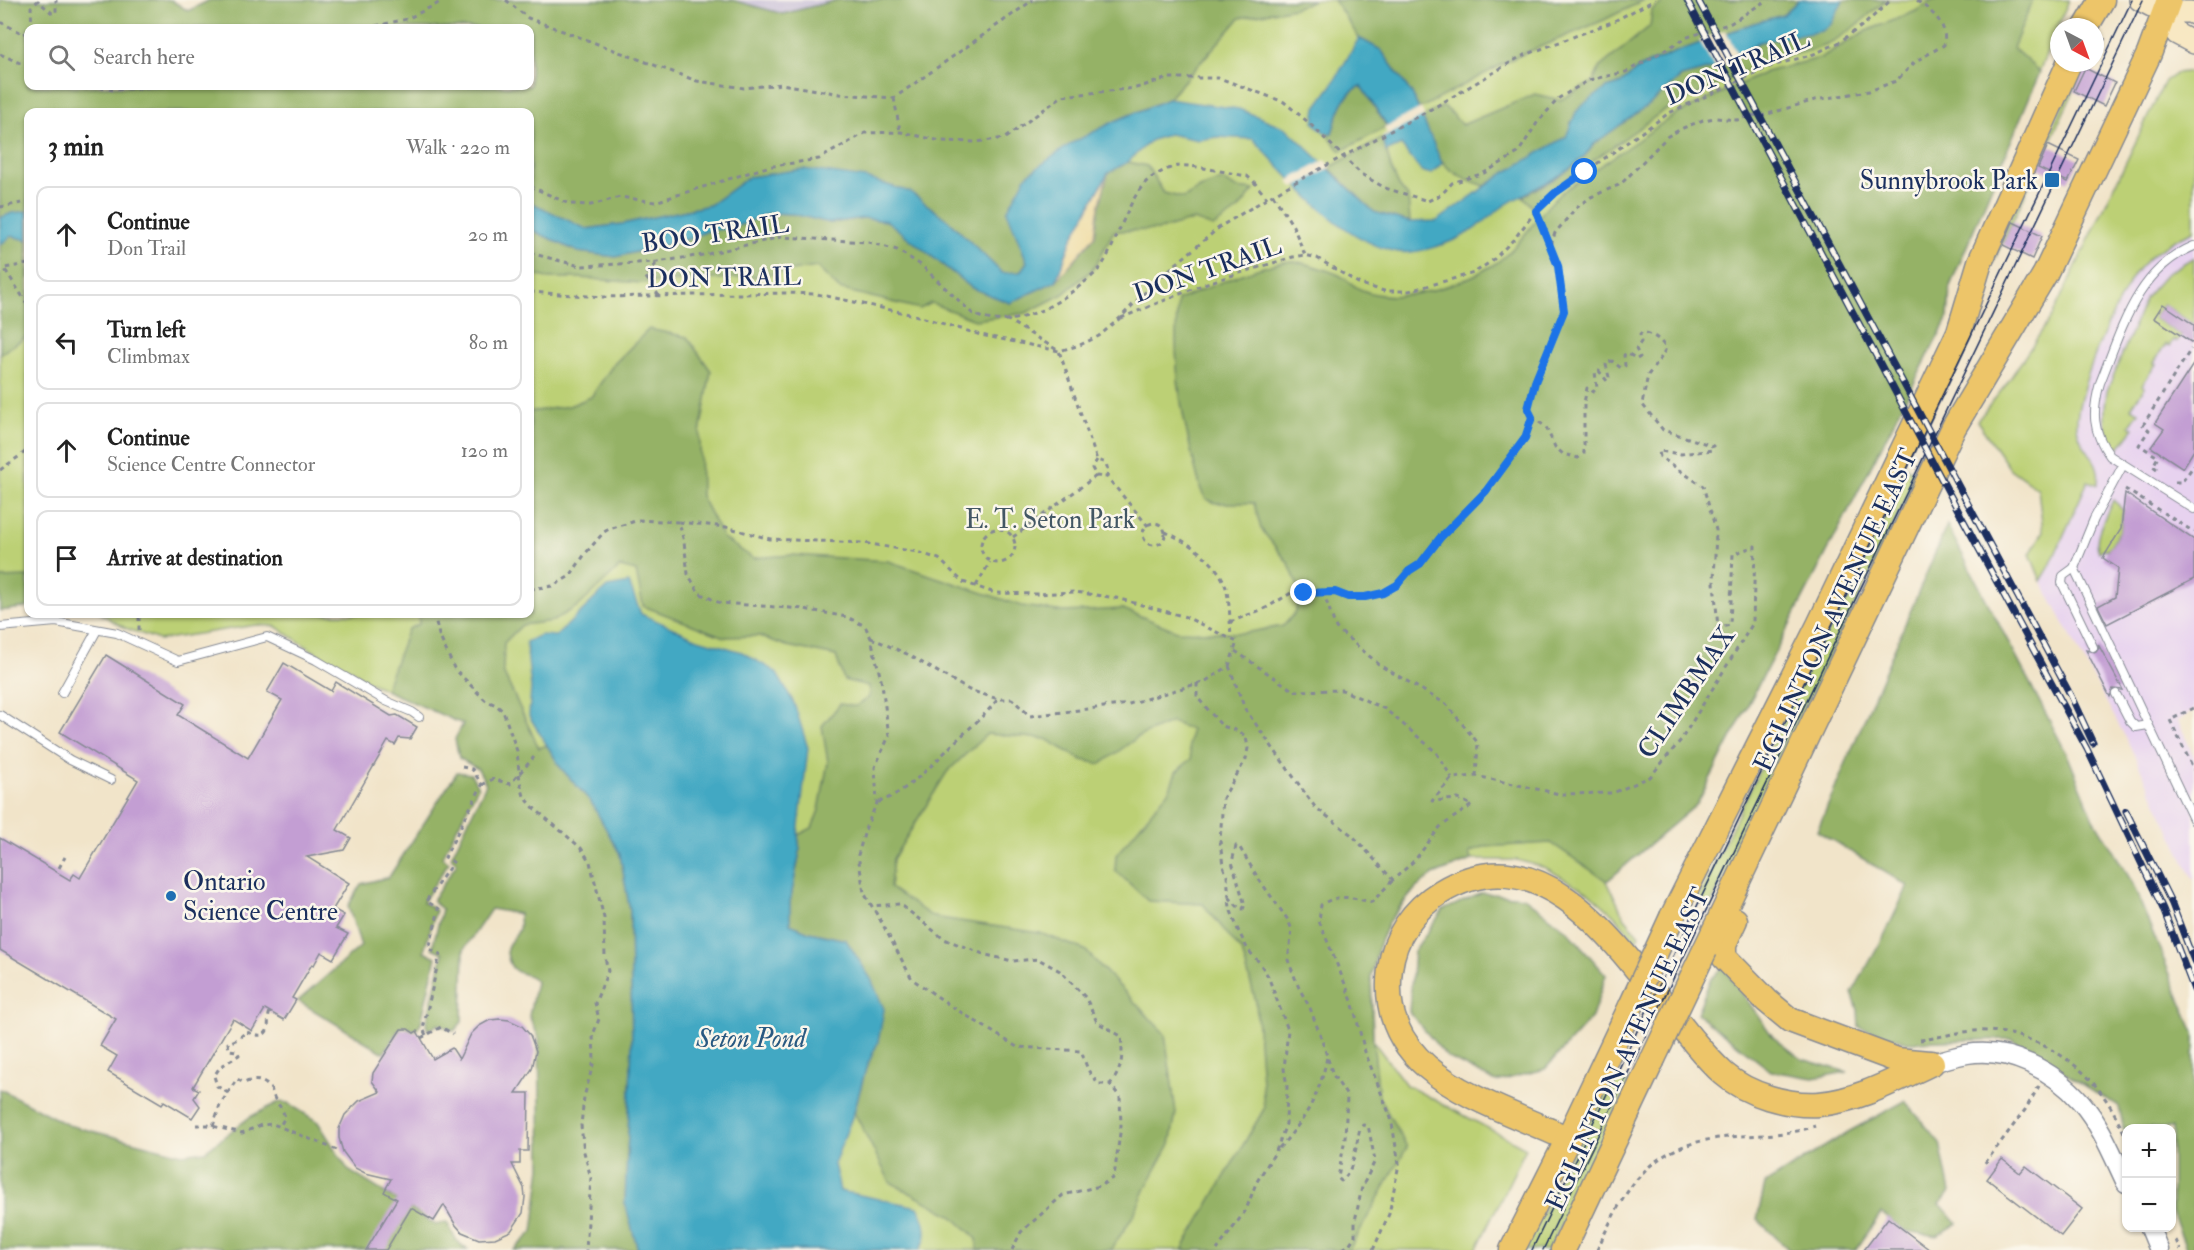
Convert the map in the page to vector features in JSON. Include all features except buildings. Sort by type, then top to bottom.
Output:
[{"type":"main road","points":[[2099,18],[2102,0]]},
{"type":"main road","points":[[2140,0],[2194,14]]},
{"type":"main road","points":[[2166,6],[2177,34],[2194,43]]},
{"type":"main road","name":"EGLINTON AVENUE EAST","points":[[1563,1250],[1953,427],[2045,274],[2149,54],[2166,6]]},
{"type":"main road","name":"EGLINTON AVENUE EAST","points":[[1512,1250],[1568,1139],[1672,917],[1819,625],[1949,354],[1959,332],[1980,262],[2079,72]]},
{"type":"main road","points":[[1803,743],[1779,816],[1724,944],[1724,957],[1767,1001],[1790,1020],[1897,1060],[1932,1063]]},
{"type":"main road","points":[[1568,1139],[1468,1094],[1432,1074],[1402,1041],[1392,1019],[1388,985],[1391,957],[1400,934],[1413,916],[1428,900],[1444,890],[1470,880],[1490,876],[1533,880],[1553,890],[1591,918],[1615,943],[1703,1052],[1726,1076],[1750,1090],[1795,1103],[1820,1104],[1874,1089],[1932,1063]]},
{"type":"street","points":[[1932,1063],[1968,1054],[1999,1053],[2024,1061],[2046,1073],[2065,1086],[2082,1103],[2096,1124],[2124,1178]]},
{"type":"street","points":[[2152,1232],[2159,1250]]},
{"type":"lane","points":[[2194,246],[2171,258],[2157,269],[2143,286],[2133,303],[2100,383],[2094,410],[2095,427],[2101,444],[2110,456],[2194,509]]},
{"type":"lane","points":[[2093,647],[2062,583],[2063,576],[2074,568],[2094,519],[2123,465]]},
{"type":"lane","points":[[2074,568],[2194,821]]},
{"type":"lane","points":[[0,627],[56,622],[117,633],[178,662],[267,637],[316,660],[386,701],[412,711],[419,717]]},
{"type":"lane","points":[[62,693],[97,630]]},
{"type":"lane","points":[[2116,693],[2130,721],[2136,727],[2148,725]]},
{"type":"lane","points":[[0,716],[70,760],[111,780]]},
{"type":"path","points":[[32,24],[32,7],[38,1],[52,13],[56,12],[56,0]]},
{"type":"path","points":[[385,24],[407,19],[441,0]]},
{"type":"path","points":[[506,0],[528,18],[697,81],[744,88],[782,84],[840,94],[894,98],[1033,0]]},
{"type":"path","points":[[1343,156],[1435,107],[1520,57],[1612,22],[1656,0]]},
{"type":"path","points":[[534,188],[569,204],[591,205],[620,197],[655,202],[767,167],[819,159],[865,133],[900,132],[941,141],[976,142],[1005,138],[1062,96],[1136,88],[1168,78],[1219,78],[1284,102],[1361,174],[1385,188],[1428,201],[1442,194],[1452,183],[1484,173],[1518,153],[1537,123],[1559,98],[1590,80],[1626,72],[1688,37],[1731,23],[1767,0]]},
{"type":"path","name":"DON TRAIL","points":[[1119,319],[1207,283],[1305,255],[1317,258],[1360,284],[1384,291],[1409,291],[1474,273],[1493,260],[1555,193],[1669,113],[1772,66],[1814,54],[1838,43],[1866,23],[1891,0]]},
{"type":"path","points":[[1551,247],[1555,233],[1575,209],[1591,197],[1621,184],[1668,136],[1683,128],[1703,120],[1716,118],[1737,120],[1750,115],[1761,116],[1815,100],[1869,91],[1896,81],[1916,61],[1944,45],[1944,30],[1940,21],[1917,0]]},
{"type":"path","points":[[0,22],[24,34]]},
{"type":"path","points":[[0,54],[24,64]]},
{"type":"path","points":[[894,98],[900,132]]},
{"type":"path","name":"DON TRAIL","points":[[534,292],[579,297],[817,294],[914,315],[981,335],[1059,351],[1099,336],[1157,280],[1214,232],[1267,198],[1343,156]]},
{"type":"path","name":"BOO TRAIL","points":[[534,254],[580,266],[657,262],[703,255],[781,237],[868,242],[897,250],[921,265],[973,314],[983,318],[1006,319],[1029,316],[1042,311],[1074,291],[1094,274],[1104,264],[1143,185],[1150,178],[1168,169],[1185,165],[1247,176],[1267,198]]},
{"type":"path","points":[[1273,195],[1293,226],[1305,255]]},
{"type":"path","points":[[0,207],[24,203]]},
{"type":"path","points":[[1230,622],[1266,608],[1291,593],[1323,592],[1365,597],[1383,593],[1397,585],[1409,571],[1420,564],[1440,538],[1486,491],[1525,438],[1532,417],[1528,409],[1535,382],[1564,311],[1558,266],[1536,211]]},
{"type":"path","points":[[657,262],[645,276],[658,296]]},
{"type":"path","points":[[24,265],[4,268],[24,299]]},
{"type":"path","points":[[1006,319],[1059,351],[1097,460]]},
{"type":"path","name":"CLIMBMAX","points":[[1452,778],[1476,776],[1560,794],[1614,794],[1650,777],[1681,740],[1754,623],[1755,546],[1733,554],[1730,625],[1718,628],[1714,582],[1716,530],[1703,486],[1660,457],[1659,451],[1681,454],[1713,450],[1713,446],[1663,430],[1642,404],[1648,375],[1666,348],[1660,340],[1642,332],[1641,342],[1636,349],[1640,357],[1637,359],[1627,353],[1624,355],[1625,366],[1621,368],[1612,361],[1607,362],[1609,377],[1607,381],[1599,371],[1595,372],[1597,388],[1593,392],[1587,388],[1584,403],[1584,453],[1578,459],[1563,454],[1554,447],[1546,428],[1532,417]]},
{"type":"path","points":[[2161,472],[2153,466],[2158,457],[2139,445],[2150,430],[2142,425],[2191,349]]},
{"type":"path","points":[[0,470],[24,453]]},
{"type":"path","points":[[1096,476],[1092,468],[1097,460]]},
{"type":"path","points":[[1097,460],[1106,463],[1107,477]]},
{"type":"path","points":[[2169,477],[2176,483],[2182,482],[2194,465]]},
{"type":"path","points":[[1012,537],[1096,476],[1107,477],[1148,526]]},
{"type":"path","points":[[2125,489],[2194,532]]},
{"type":"path","points":[[534,588],[553,586],[570,576],[591,546],[609,529],[639,520],[726,527],[770,539],[864,543],[917,552],[939,559],[963,582],[995,594],[1075,592],[1116,598],[1186,617],[1237,642],[1230,666],[1245,709],[1315,807],[1353,836],[1393,880]]},
{"type":"path","points":[[678,522],[684,542],[688,574],[699,593],[720,603],[804,609],[847,617],[865,626],[871,638],[882,684],[889,736],[875,767],[877,803],[866,827],[858,855],[864,893],[871,906],[912,979],[1017,1047],[1081,1051],[1088,1071],[1098,1084],[1110,1084],[1119,1075],[1122,1052],[1121,1036],[1097,1022],[1086,998],[1060,971],[1038,959],[1013,961],[986,955],[944,939],[900,904],[871,906]]},
{"type":"path","points":[[1165,532],[1162,542],[1152,545],[1143,535],[1148,526],[1157,523],[1165,532],[1199,551],[1217,571],[1227,589],[1231,638]]},
{"type":"path","points":[[995,529],[1000,529],[1012,537],[1014,549],[1011,556],[1002,563],[990,562],[982,552],[982,540],[985,535],[995,529]]},
{"type":"path","points":[[975,586],[990,562]]},
{"type":"path","points":[[1323,592],[1336,628],[1381,666],[1446,704],[1478,743],[1476,776]]},
{"type":"path","points":[[436,618],[439,635],[454,668],[485,700],[503,711],[517,751],[524,796],[581,848],[590,862],[604,918],[605,957],[608,971],[595,1003],[599,1019],[593,1035],[594,1061],[584,1097],[581,1125],[584,1152],[591,1178],[585,1250]]},
{"type":"path","points":[[871,638],[907,654],[969,690],[998,699],[1012,699],[1030,716],[1129,704],[1206,681],[1230,666]]},
{"type":"path","points":[[1235,651],[1294,691],[1342,690],[1385,709],[1436,752],[1452,778],[1432,801],[1458,799],[1472,805],[1440,827],[1415,860],[1372,902],[1333,897],[1321,905],[1319,921],[1352,1001],[1365,1052],[1391,1118],[1399,1164],[1389,1215],[1373,1250]]},
{"type":"path","points":[[1197,683],[1197,696],[1222,726],[1239,731],[1246,737],[1248,748],[1246,759],[1226,791],[1221,811],[1220,841],[1230,908],[1248,950],[1260,962],[1268,976],[1288,1030],[1284,1069],[1287,1086],[1286,1125],[1276,1151]]},
{"type":"path","points":[[877,803],[890,798],[926,771],[987,713],[998,699]]},
{"type":"path","points":[[2194,708],[2170,720],[2194,770]]},
{"type":"path","points":[[426,1035],[423,1029],[440,954],[429,949],[440,909],[426,901],[453,862],[445,857],[482,785],[493,779],[510,784],[534,757]]},
{"type":"path","points":[[462,766],[472,769],[482,785]]},
{"type":"path","points":[[1229,897],[1240,909],[1243,909],[1245,904],[1232,862],[1236,846],[1240,848],[1288,920],[1292,930],[1288,960],[1310,1008],[1334,1075],[1347,1096],[1345,1138],[1338,1178],[1341,1181],[1347,1177],[1352,1166],[1360,1129],[1363,1125],[1368,1126],[1375,1161],[1362,1187],[1355,1221],[1355,1236],[1349,1245],[1341,1250]]},
{"type":"path","points":[[59,868],[65,857]]},
{"type":"path","points":[[228,1093],[217,1086],[214,1076],[220,1067],[239,1055],[237,1051],[229,1050],[228,1043],[238,1039],[246,1032],[261,1035],[266,1033],[270,1012]]},
{"type":"path","points":[[421,1038],[441,1027],[453,1034]]},
{"type":"path","points":[[1217,1250],[1246,1210],[1256,1183],[1276,1151],[1307,1112],[1320,1089],[1328,1056]]},
{"type":"path","points":[[1985,1163],[2025,1110],[2046,1073]]},
{"type":"path","points":[[213,1126],[217,1113],[237,1079],[244,1083],[254,1079],[271,1088],[276,1101],[281,1105],[285,1117],[280,1126]]},
{"type":"path","points":[[1012,1250],[1021,1232],[1063,1195],[1100,1186],[1114,1177],[1121,1126],[1120,1097],[1110,1084]]},
{"type":"path","points":[[196,1125],[213,1126],[242,1133],[267,1124],[280,1126],[338,1150]]},
{"type":"path","points":[[1597,1250],[1631,1184],[1662,1157],[1697,1142],[1720,1137],[1795,1132],[1820,1124]]},
{"type":"shaded area","points":[[732,0],[838,0],[783,14]]},
{"type":"shaded area","points":[[2177,73],[2194,74],[2194,710],[2178,720],[2194,757],[2194,881],[2127,740],[2041,581],[2030,554],[2043,532],[2038,489],[2010,469],[1977,421],[2005,386],[2052,316],[2165,81]]},
{"type":"green space","name":"E. T. Seton Park","points":[[0,0],[171,0],[188,11],[210,0],[732,0],[783,14],[838,0],[2069,0],[2062,18],[2050,18],[2050,46],[1950,286],[1948,317],[1697,804],[1607,881],[1624,917],[1639,935],[1636,941],[1614,915],[1589,893],[1546,868],[1517,860],[1471,860],[1433,875],[1416,888],[1389,921],[1380,941],[1371,976],[1373,1041],[1406,1085],[1526,1148],[1476,1250],[547,1250],[536,913],[463,724],[366,681],[352,670],[332,663],[275,626],[256,625],[159,640],[125,628],[108,618],[534,618],[534,108],[24,108],[24,608],[0,611]]},
{"type":"green space","points":[[0,0],[171,0],[188,11],[210,0],[732,0],[783,14],[838,0],[1314,0],[1294,8],[1240,18],[1168,99],[1115,121],[1020,240],[1027,262],[1020,272],[1002,273],[949,221],[910,192],[749,177],[710,205],[622,224],[586,229],[534,204],[534,108],[24,108],[24,212],[0,218]]},
{"type":"green space","points":[[1334,0],[1644,0],[1604,20],[1516,57],[1419,109],[1412,94],[1381,50],[1359,38]]},
{"type":"green space","points":[[1667,0],[1799,0],[1783,15],[1754,23],[1639,68],[1620,84],[1607,88],[1571,122],[1571,130],[1566,137],[1485,186],[1449,169],[1437,154],[1422,117],[1444,106],[1462,125],[1535,94],[1560,100],[1593,82],[1600,67],[1650,26],[1652,10]]},
{"type":"green space","points":[[1843,0],[1886,0],[1856,26],[1835,40],[1816,49],[1767,61],[1662,112],[1557,186],[1533,208],[1523,196],[1571,168],[1588,153],[1594,144],[1651,103],[1681,77],[1714,68],[1759,42],[1831,24]]},
{"type":"green space","points":[[1933,0],[2033,0],[2013,48],[2040,72],[1950,286],[1948,317],[1697,804],[1607,881],[1551,843],[1483,847],[1469,853],[1471,860],[1433,875],[1416,888],[1389,921],[1380,941],[1371,976],[1373,1040],[1379,1097],[1407,1147],[1349,1250],[1182,1250],[1264,1109],[1256,1002],[1242,952],[1203,904],[1148,901],[1115,870],[1116,855],[1170,789],[1176,772],[1191,759],[1189,746],[1191,730],[1172,722],[1138,737],[1101,764],[1082,760],[1046,739],[987,734],[947,772],[893,859],[890,888],[933,917],[1040,933],[1085,950],[1165,1034],[1176,1113],[1170,1144],[1133,1216],[1111,1250],[977,1250],[977,1239],[951,1215],[890,1182],[854,1112],[866,1068],[878,1042],[846,940],[809,932],[790,924],[790,902],[800,851],[798,835],[812,828],[819,810],[828,762],[822,726],[840,704],[856,706],[869,697],[869,686],[844,680],[836,656],[787,646],[759,636],[724,637],[643,606],[636,571],[620,567],[580,605],[553,621],[522,625],[504,643],[503,672],[539,748],[547,745],[561,768],[591,802],[620,854],[630,911],[632,1044],[625,1203],[638,1250],[514,1250],[533,1232],[541,1167],[539,1038],[529,1016],[536,982],[531,976],[515,971],[508,956],[509,943],[519,929],[519,914],[491,909],[464,949],[462,1022],[454,1031],[439,1024],[428,1030],[426,1025],[443,953],[432,948],[442,909],[432,901],[457,863],[451,857],[486,784],[478,769],[459,758],[455,739],[463,724],[385,690],[408,629],[419,624],[418,618],[534,618],[534,411],[569,406],[591,397],[613,365],[649,329],[687,337],[711,371],[700,433],[701,496],[723,538],[753,558],[792,555],[888,561],[1022,606],[1064,612],[1123,609],[1177,631],[1244,633],[1283,626],[1296,612],[1299,589],[1289,564],[1261,529],[1254,503],[1215,503],[1206,499],[1201,490],[1184,419],[1177,373],[1178,300],[1250,271],[1291,261],[1335,273],[1359,289],[1394,296],[1429,291],[1464,280],[1503,258],[1562,192],[1673,116],[1766,72],[1820,58],[1864,32],[1916,11]]},
{"type":"green space","points":[[2079,72],[2083,72],[1991,267],[2005,227]]},
{"type":"green space","points":[[2177,73],[2194,74],[2194,231],[2165,246],[2141,266],[2110,319],[2090,368],[2078,412],[2079,435],[2098,469],[2097,485],[2088,481],[2041,581],[2030,554],[2043,532],[2038,489],[2010,469],[1977,421],[2005,386],[2052,316],[2165,81]]},
{"type":"green space","points":[[1361,86],[1387,127],[1341,151],[1325,133],[1332,133],[1345,99]]},
{"type":"green space","points":[[1383,138],[1391,168],[1399,186],[1408,197],[1410,222],[1374,212],[1329,168]]},
{"type":"green space","points":[[1128,162],[1147,166],[1164,193],[1184,198],[1200,188],[1222,180],[1236,188],[1254,190],[1238,210],[1213,227],[1194,220],[1158,230],[1114,231],[1093,269],[1063,294],[1026,313],[975,320],[931,303],[920,309],[839,289],[817,267],[753,277],[640,283],[547,278],[534,274],[534,231],[578,252],[616,257],[688,239],[711,229],[725,229],[743,224],[768,213],[793,214],[830,223],[863,218],[887,221],[972,288],[1010,303],[1056,281],[1095,236],[1098,212],[1108,173]]},
{"type":"green space","points":[[11,236],[24,239],[24,339],[0,354],[0,245]]},
{"type":"green space","points":[[2194,257],[2194,325],[2163,304],[2154,318],[2182,336],[2177,342],[2173,340],[2169,346],[2166,344],[2154,363],[2156,364],[2142,385],[2145,387],[2131,408],[2139,412],[2130,425],[2134,428],[2118,449],[2106,430],[2107,391],[2146,297],[2167,273]]},
{"type":"green space","points":[[1905,467],[1918,474],[1710,906],[1697,900]]},
{"type":"green space","points":[[2113,500],[2123,509],[2121,529],[2107,551],[2104,549],[2099,552],[2097,539]]},
{"type":"green space","points":[[1947,525],[2067,754],[2094,819],[2132,882],[2194,1033],[2194,1250],[2187,1250],[2176,1222],[2176,1124],[2123,1124],[2119,1107],[2011,1039],[1908,1042],[1859,1027],[1858,1010],[1852,993],[1883,938],[1908,886],[1817,831]]},
{"type":"green space","points":[[24,577],[24,608],[0,611],[0,578]]},
{"type":"green space","points":[[457,772],[471,774],[478,787],[442,857],[449,862],[423,902],[436,910],[424,951],[436,957],[421,1023],[414,1030],[403,1026],[399,1029],[384,1053],[298,1001],[361,946],[348,906],[361,884],[389,877]]},
{"type":"green space","points":[[1482,893],[1524,897],[1569,932],[1606,975],[1592,1017],[1545,1069],[1496,1082],[1447,1057],[1409,1012],[1414,951],[1443,910]]},
{"type":"green space","points":[[1724,967],[1773,1037],[1802,1059],[1847,1072],[1813,1078],[1771,1071],[1697,1013],[1710,980]]},
{"type":"green space","points":[[1610,1074],[1629,1083],[1549,1250],[1524,1250]]},
{"type":"green space","points":[[0,1089],[68,1125],[182,1154],[205,1151],[250,1117],[279,1102],[288,1103],[318,1122],[348,1170],[436,1225],[447,1222],[458,1242],[469,1250],[224,1250],[221,1247],[179,1243],[151,1250],[0,1250]]},
{"type":"green space","points":[[1905,1101],[1940,1143],[1950,1192],[1940,1204],[1958,1223],[1937,1236],[1905,1231],[1881,1213],[1856,1250],[1789,1250],[1757,1219],[1765,1184],[1848,1132]]},
{"type":"sand","points":[[1108,173],[1098,212],[1095,236],[1056,281],[1072,239]]},
{"type":"water","points":[[1799,0],[1843,0],[1831,24],[1822,31],[1759,42],[1714,68],[1681,77],[1651,103],[1594,144],[1586,155],[1565,172],[1504,206],[1461,237],[1415,252],[1398,252],[1377,246],[1357,236],[1318,207],[1253,139],[1217,137],[1198,140],[1169,134],[1150,141],[1128,162],[1108,173],[1072,239],[1056,281],[1010,303],[972,288],[887,221],[863,218],[830,223],[793,214],[768,213],[743,224],[710,230],[688,239],[616,257],[578,252],[534,231],[534,204],[586,229],[622,224],[710,205],[749,177],[803,169],[865,178],[910,192],[949,221],[1002,273],[1020,272],[1027,262],[1007,211],[1027,175],[1072,143],[1115,121],[1168,99],[1239,109],[1286,128],[1374,212],[1410,222],[1437,221],[1503,174],[1566,137],[1576,112],[1585,103],[1607,88],[1620,84],[1639,68],[1754,23],[1783,15]]},
{"type":"water","points":[[1359,38],[1381,50],[1412,94],[1442,163],[1431,174],[1421,171],[1401,145],[1386,152],[1383,138],[1392,133],[1361,86],[1345,99],[1332,133],[1325,133],[1314,123],[1316,107],[1332,85]]},
{"type":"water","points":[[24,212],[24,239],[11,236],[0,245],[0,218]]},
{"type":"water","name":"Seton Pond","points":[[629,583],[641,614],[698,639],[742,652],[776,672],[794,703],[808,748],[798,835],[800,851],[790,902],[790,924],[809,932],[846,940],[871,979],[884,1009],[878,1042],[866,1068],[854,1112],[834,1164],[840,1191],[918,1207],[926,1229],[925,1240],[919,1250],[638,1250],[625,1203],[632,1044],[630,911],[620,854],[591,802],[561,768],[529,716],[531,688],[526,642],[540,635],[556,636],[607,587]]},
{"type":"pier","points":[[1725,30],[1739,57],[1716,70],[1699,40]]},
{"type":"pier","points":[[1421,108],[1425,116],[1383,138],[1382,136],[1387,133],[1384,128]]},
{"type":"pier","points":[[1325,160],[1332,167],[1294,188],[1288,181]]},
{"type":"tram line","points":[[1532,1250],[2132,0]]},
{"type":"tram line","points":[[1543,1250],[2143,0]]},
{"type":"railway","points":[[1687,0],[2087,749],[2163,909],[2194,990]]},
{"type":"railway","points":[[1698,0],[2071,696],[2093,743]]},
{"type":"railway","points":[[2126,811],[2172,904],[2194,961]]},
{"type":"place","name":"Sunnybrook Park","points":[[2052,180]]},
{"type":"place","name":"Ontario Science Centre","points":[[171,896]]},
{"type":"route","points":[[1304,593],[1335,592],[1348,597],[1365,597],[1383,593],[1397,585],[1409,571],[1420,564],[1440,538],[1486,491],[1525,438],[1532,417],[1528,409],[1533,397],[1535,382],[1564,311],[1558,266],[1536,211],[1555,193],[1585,172]]}]
